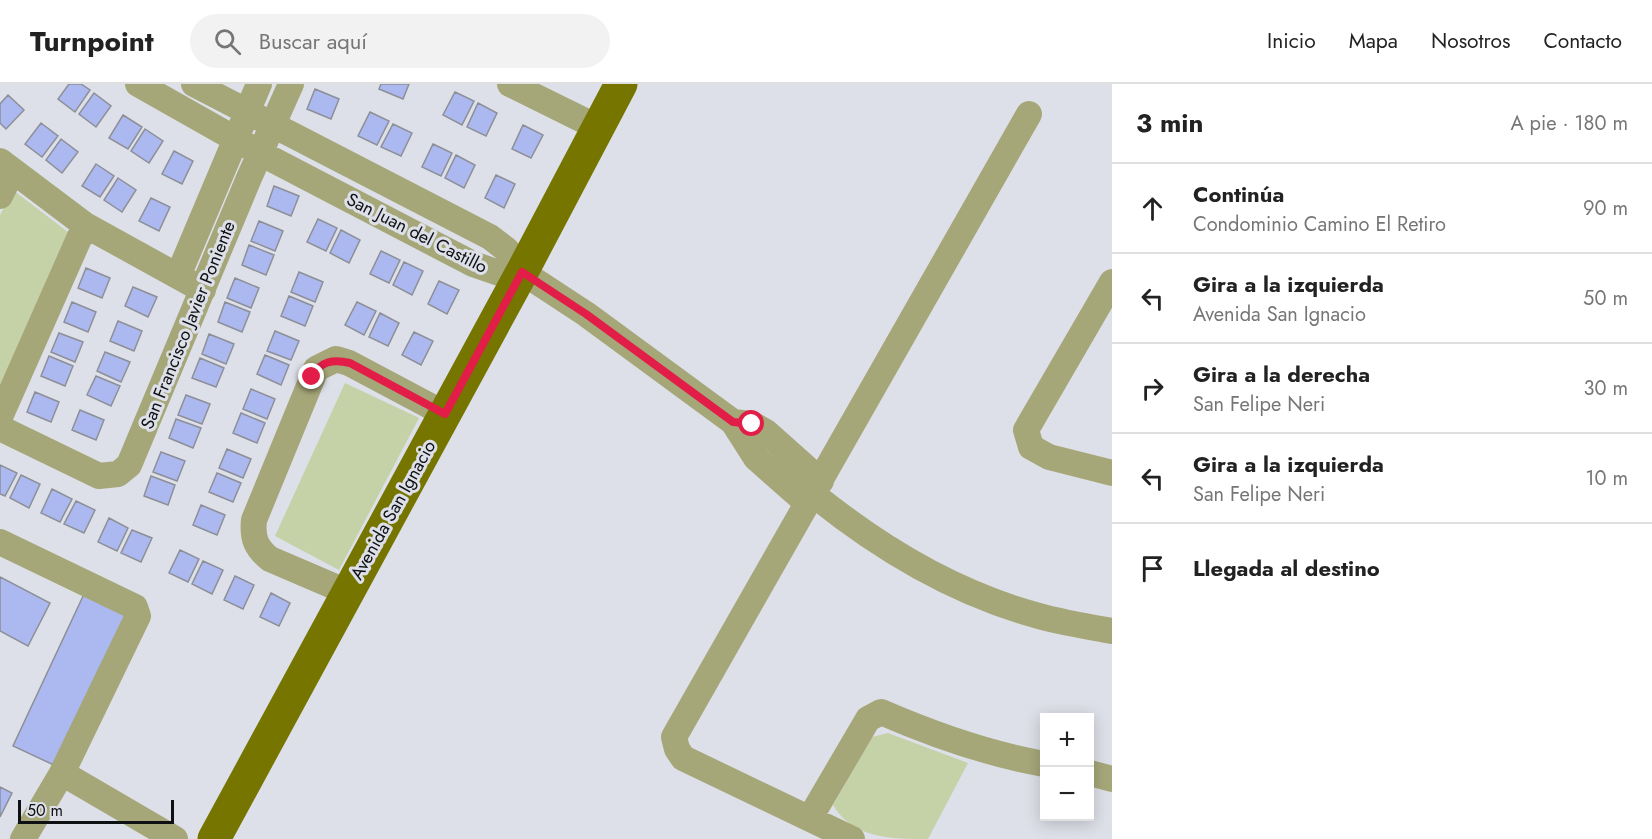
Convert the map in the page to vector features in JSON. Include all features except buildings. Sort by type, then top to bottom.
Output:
[{"type":"main road","name":"Avenida San Ignacio","points":[[214,839],[522,272],[621,84]]},
{"type":"street","name":"San Juan del Castillo","points":[[138,84],[260,153],[486,270],[499,273],[522,272]]},
{"type":"street","name":"San Juan del Castillo","points":[[194,84],[273,127],[490,237],[507,250],[522,272]]},
{"type":"street","name":"San Francisco Javier Poniente","points":[[178,276],[259,84]]},
{"type":"street","name":"San Francisco Javier Poniente","points":[[0,428],[99,476],[118,474],[134,458],[202,291],[291,84]]},
{"type":"street","points":[[510,84],[597,127]]},
{"type":"street","points":[[852,839],[683,758],[676,748],[674,737],[1029,114]]},
{"type":"street","points":[[327,188],[341,162]]},
{"type":"street","points":[[0,196],[6,166],[85,225],[202,291]]},
{"type":"street","points":[[0,417],[85,225]]},
{"type":"street","points":[[522,272],[586,314],[733,422],[756,458],[814,493],[852,526],[895,554],[938,576],[1031,614],[1112,631]]},
{"type":"street","points":[[1112,282],[1026,430],[1031,447],[1049,458],[1112,473]]},
{"type":"street","points":[[347,592],[270,559],[261,552],[252,534],[254,520],[316,369],[336,359],[350,363],[445,414]]},
{"type":"street","points":[[0,542],[135,607],[138,616],[62,773],[23,839]]},
{"type":"street","points":[[810,818],[868,719],[881,712],[919,729],[997,754],[1040,763]]},
{"type":"street","points":[[62,773],[175,839]]},
{"type":"street","points":[[1094,774],[1112,779]]},
{"type":"green space","points":[[13,190],[73,236],[0,394],[0,215]]},
{"type":"green space","points":[[345,383],[419,418],[339,570],[275,536]]},
{"type":"green space","points":[[888,733],[968,763],[928,839],[888,837],[863,831],[851,825],[833,805],[872,737]]},
{"type":"route","points":[[312,377],[316,369],[336,359],[350,363],[445,414],[522,272],[586,314],[733,422],[752,424]]}]
